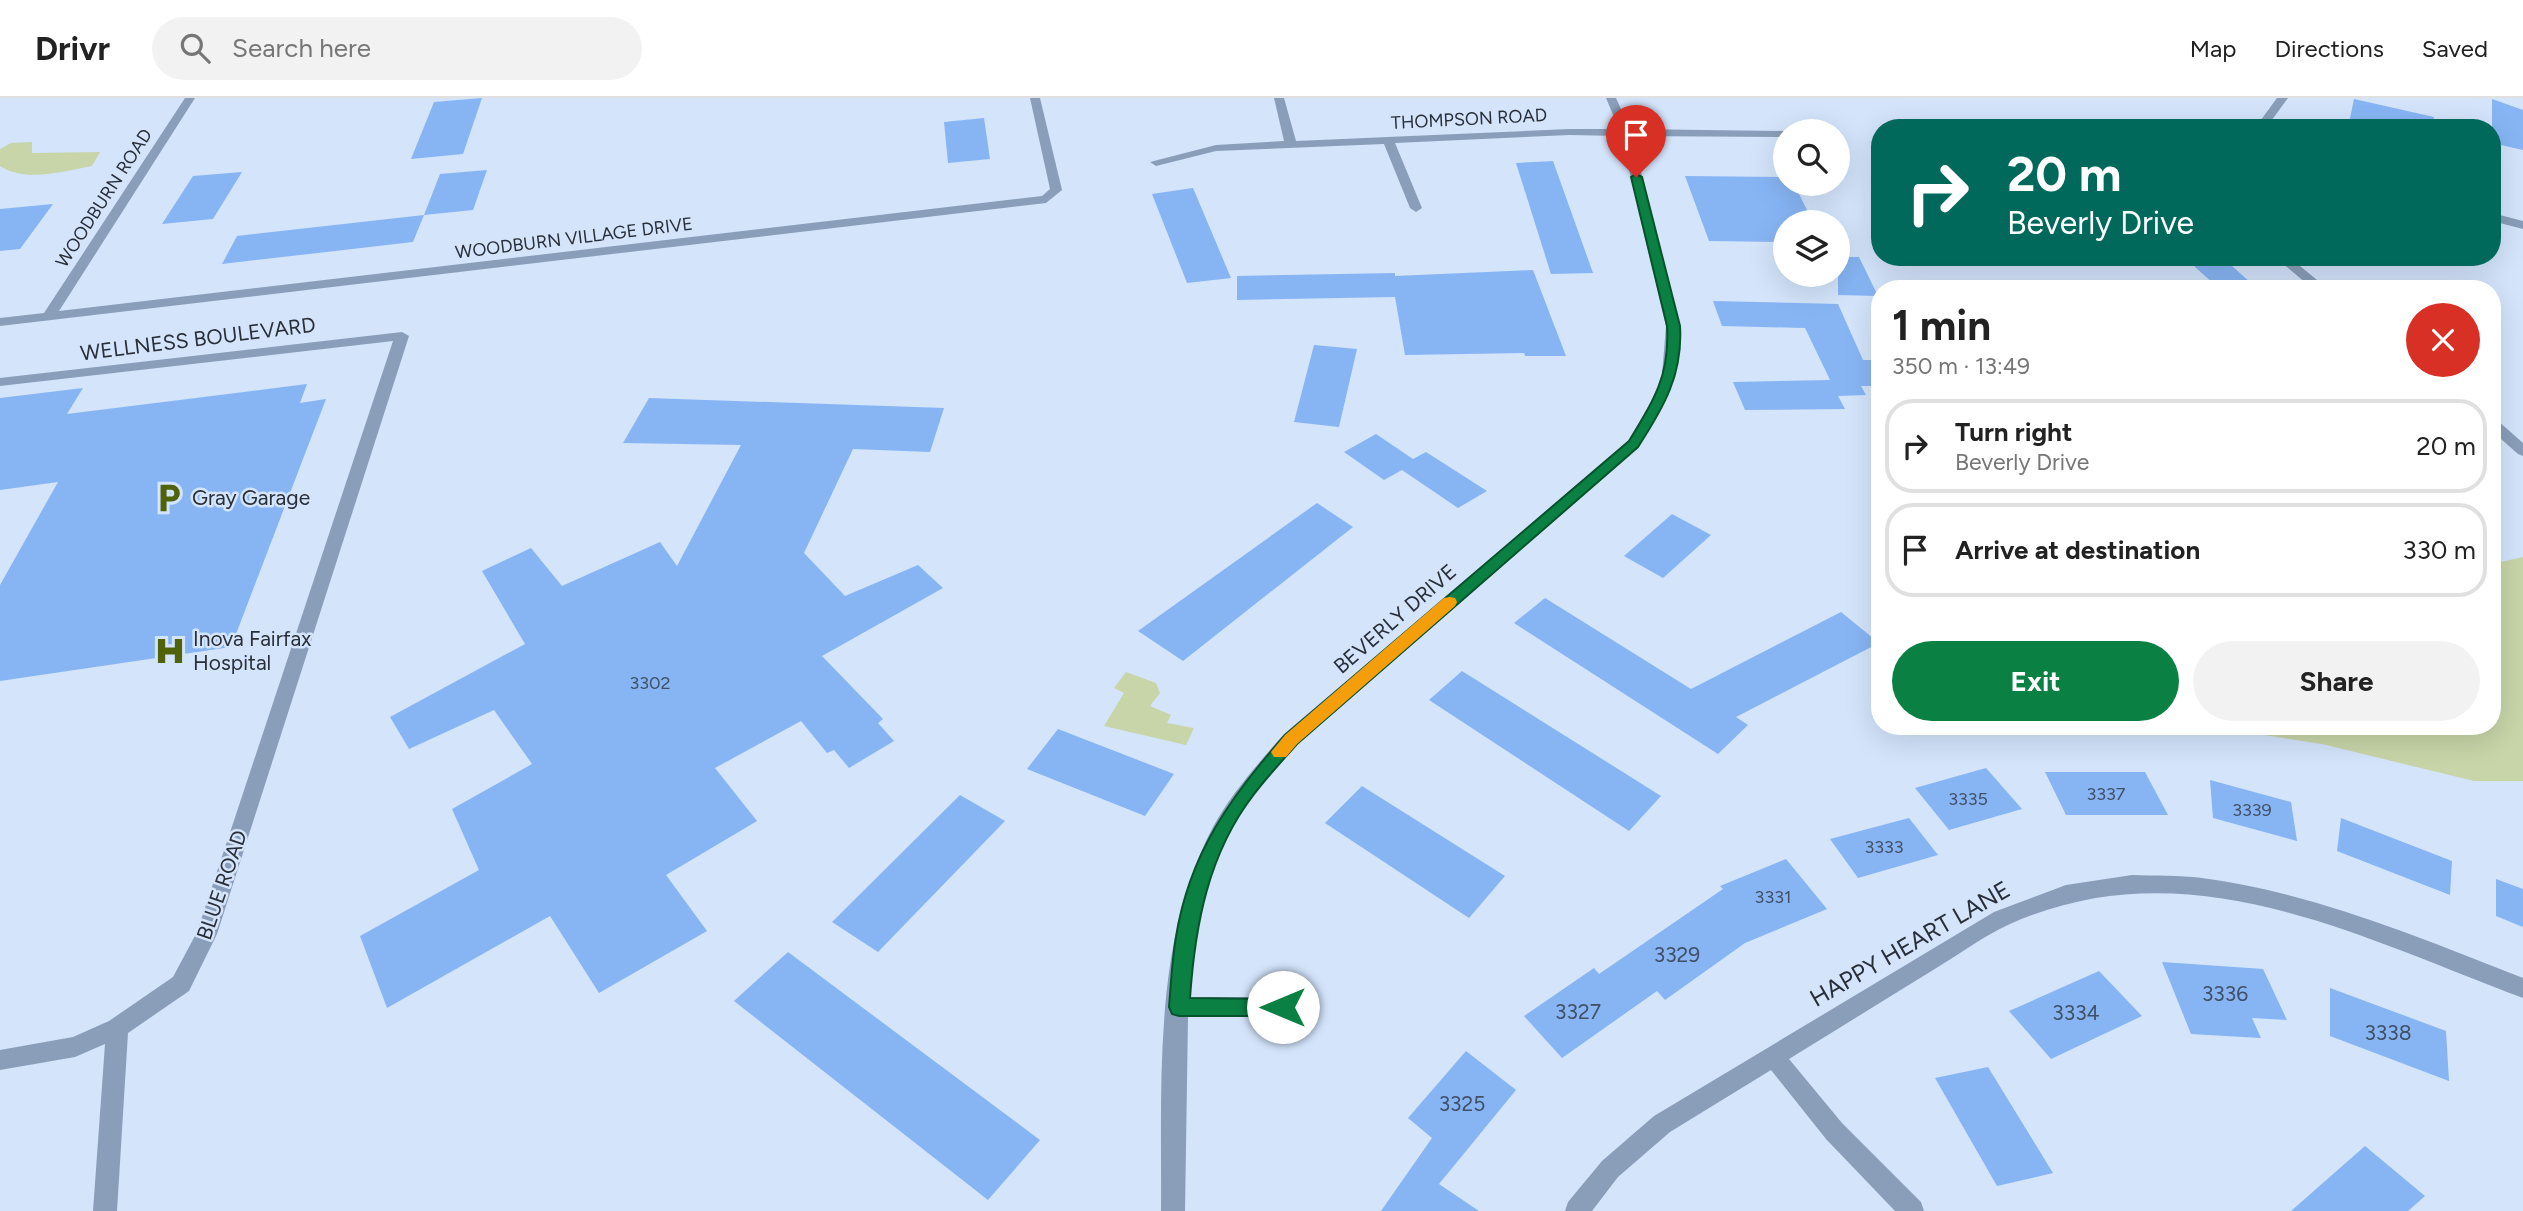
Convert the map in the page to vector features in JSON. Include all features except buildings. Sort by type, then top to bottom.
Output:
[{"type":"street","name":"WOODBURN ROAD","points":[[48,317],[190,98]]},
{"type":"street","name":"WOODBURN VILLAGE DRIVE","points":[[0,322],[1037,201],[1046,199],[1056,190],[1035,98]]},
{"type":"street","points":[[1279,98],[1291,145]]},
{"type":"street","name":"BEVERLY DRIVE","points":[[1173,1211],[1179,1007],[1185,936],[1199,882],[1220,833],[1247,790],[1291,739],[1634,444],[1662,398],[1672,371],[1675,345],[1673,326],[1625,131],[1611,98]]},
{"type":"street","points":[[2267,119],[2283,98]]},
{"type":"street","name":"THOMPSON ROAD","points":[[1156,162],[1206,150],[1291,145],[1625,131],[1773,134]]},
{"type":"street","points":[[1388,141],[1416,208]]},
{"type":"street","points":[[2501,219],[2523,225]]},
{"type":"street","points":[[2293,266],[2310,280]]},
{"type":"street","name":"WELLNESS BOULEVARD","points":[[0,382],[402,336]]},
{"type":"street","name":"BLUE ROAD","points":[[0,1060],[75,1047],[117,1028],[181,984],[207,934],[402,336]]},
{"type":"street","points":[[2501,433],[2523,451]]},
{"type":"street","name":"HAPPY HEART LANE","points":[[1577,1211],[1611,1170],[1662,1124],[2001,918],[2029,905],[2074,891],[2128,883],[2189,884],[2241,891],[2300,905],[2523,988]]},
{"type":"street","points":[[1179,1007],[1283,1007]]},
{"type":"street","points":[[105,1211],[117,1028]]},
{"type":"street","points":[[1773,1056],[1834,1131],[1912,1211]]},
{"type":"green space","points":[[32,142],[32,153],[100,152],[92,166],[57,173],[21,174],[0,166],[0,149],[11,143]]},
{"type":"green space","points":[[2523,557],[2523,781],[2474,781],[2322,744],[2264,735],[2501,735],[2501,562]]},
{"type":"green space","points":[[1126,672],[1156,683],[1160,693],[1150,706],[1171,715],[1167,723],[1194,728],[1186,745],[1104,726],[1124,693],[1114,688]]},
{"type":"slow traffic","points":[[1280,752],[1291,739],[1450,602]]},
{"type":"place","name":"Gray Garage","points":[[169,498]]},
{"type":"place","name":"Inova Fairfax Hospital","points":[[170,651]]},
{"type":"route","points":[[1283,1007],[1179,1007],[1185,936],[1199,882],[1220,833],[1247,790],[1291,739],[1634,444],[1662,398],[1672,371],[1675,345],[1673,326],[1636,177]]}]
